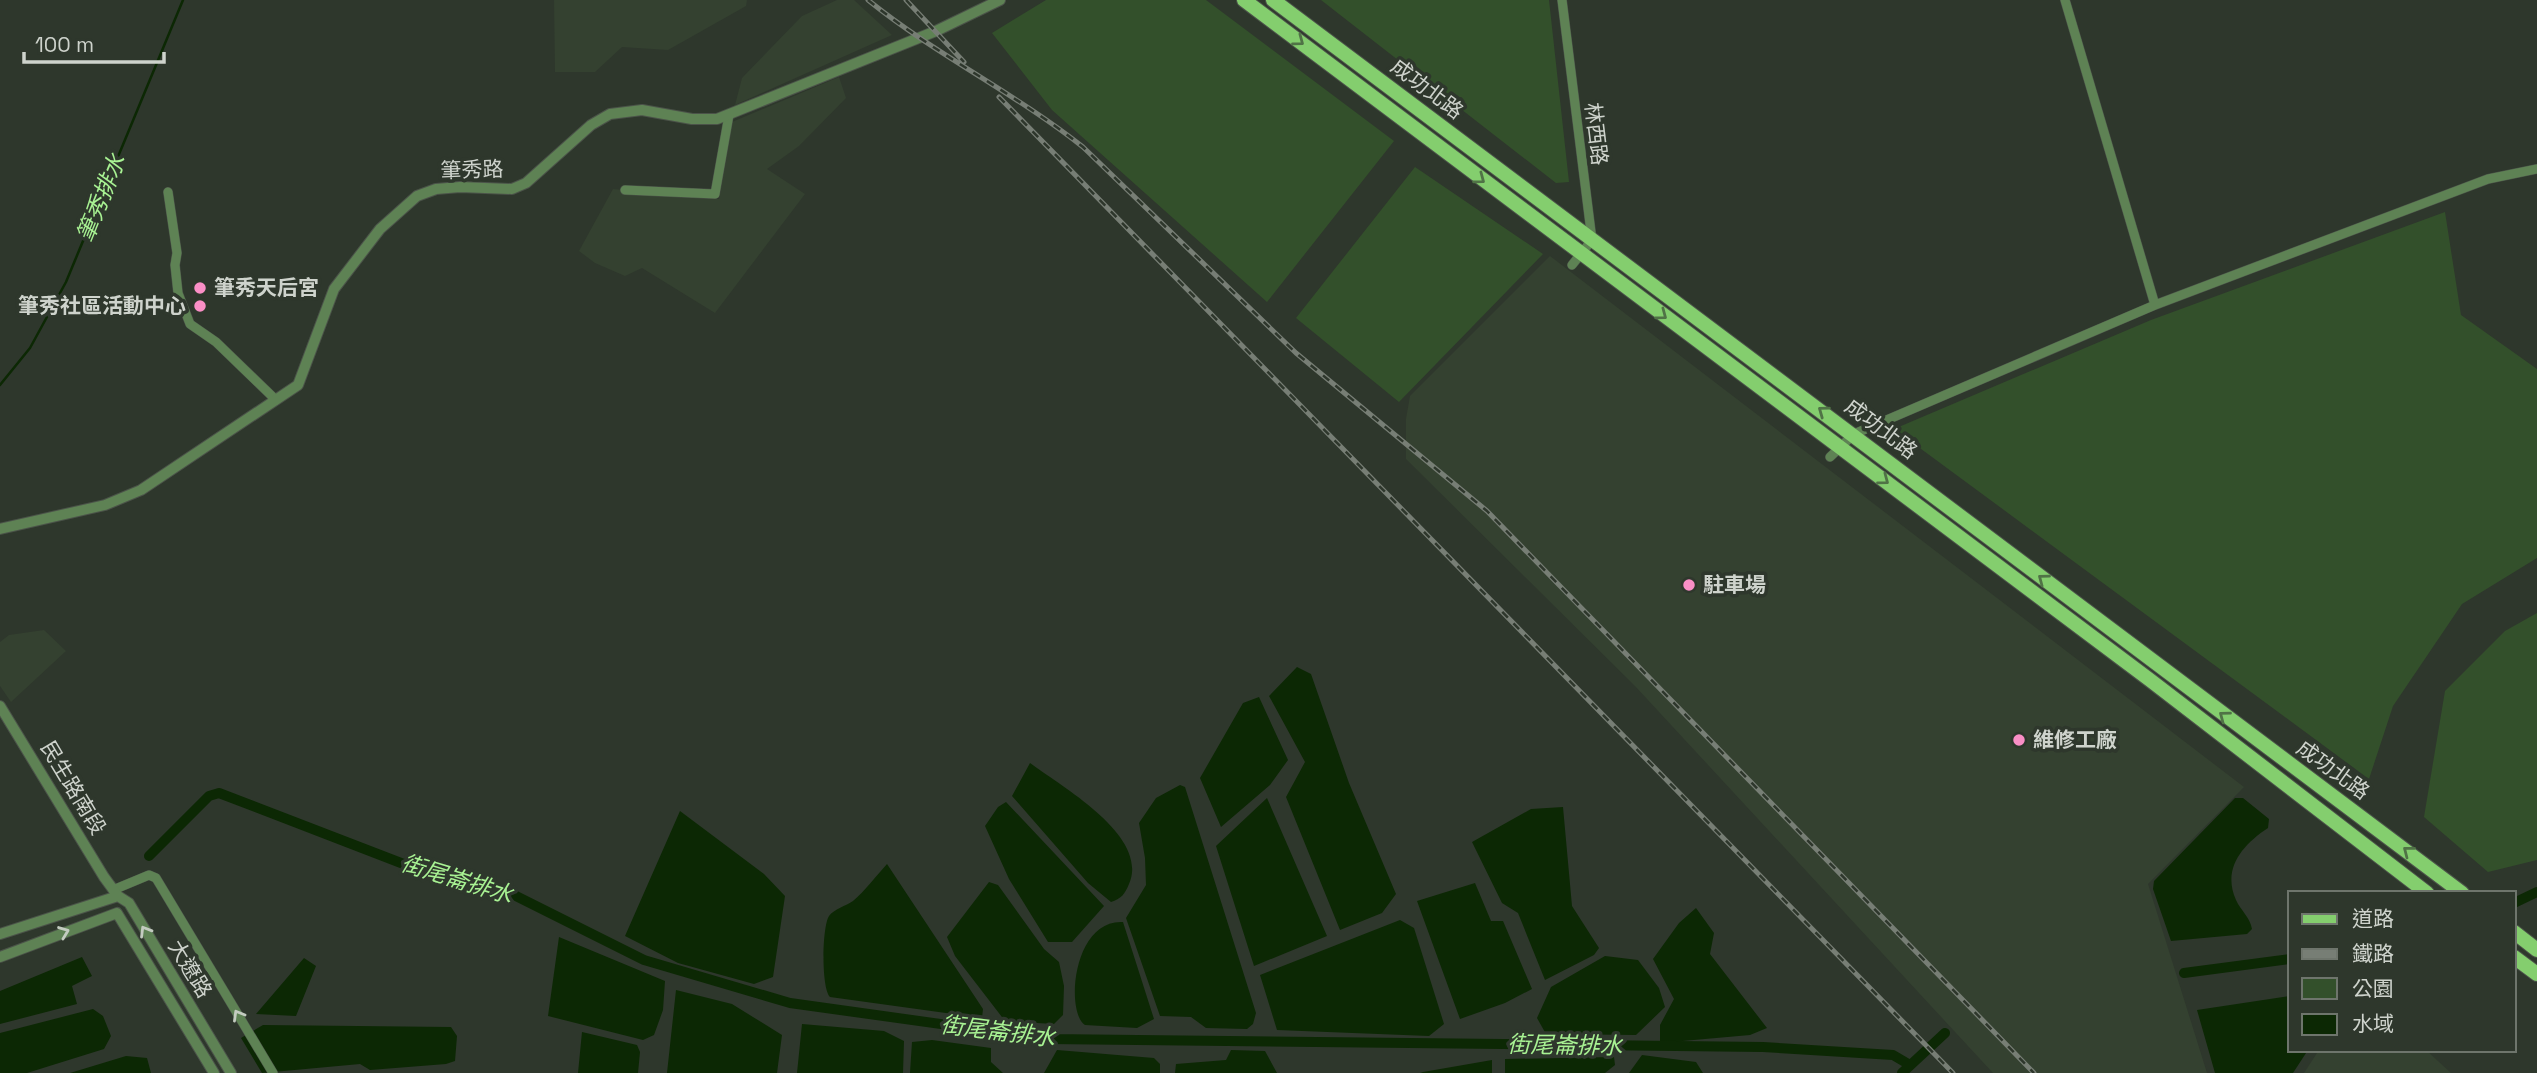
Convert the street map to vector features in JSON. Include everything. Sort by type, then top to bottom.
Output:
[{"type":"main road","name":"成功北路","points":[[1244,0],[1577,260],[2424,891]]},
{"type":"main road","name":"成功北路","points":[[1273,0],[2459,891]]},
{"type":"main road","points":[[2516,934],[2537,950]]},
{"type":"main road","points":[[2516,958],[2537,974]]},
{"type":"street","name":"筆秀路","points":[[0,529],[95,508],[141,490],[298,385],[334,289],[380,229],[417,196],[436,189],[460,187],[512,189],[526,183],[591,125],[610,114],[642,110],[692,119],[717,119],[936,32],[1000,0]]},
{"type":"street","name":"林西路","points":[[1562,0],[1592,240]]},
{"type":"street","points":[[2065,0],[2155,305]]},
{"type":"street","points":[[625,190],[715,194],[729,115]]},
{"type":"street","points":[[1835,453],[1854,434],[2155,305],[2488,179],[2537,169]]},
{"type":"street","points":[[168,192],[177,253],[175,265],[178,293],[190,324],[216,342],[276,400]]},
{"type":"street","points":[[1577,260],[1592,240]]},
{"type":"street","name":"民生路南段","points":[[0,706],[116,893]]},
{"type":"street","points":[[0,934],[116,893],[149,875],[156,878],[273,1073]]},
{"type":"street","points":[[0,957],[121,918],[116,893]]},
{"type":"street","name":"大遼路","points":[[116,893],[129,903],[231,1073]]},
{"type":"street","name":"大遼路","points":[[121,918],[214,1073]]},
{"type":"shaded area","points":[[554,0],[747,0],[746,6],[668,50],[622,47],[595,72],[555,72]]},
{"type":"shaded area","points":[[837,0],[854,0],[892,35],[735,105],[742,78],[802,16]]},
{"type":"shaded area","points":[[839,77],[846,98],[799,146],[767,169],[805,194],[715,313],[642,268],[625,276],[595,263],[579,251],[613,189],[719,199],[732,122]]},
{"type":"shaded area","points":[[1550,256],[2244,787],[2148,884],[2207,1073],[1993,1073],[1635,686],[1406,459],[1406,419],[1410,396]]},
{"type":"shaded area","points":[[44,630],[66,651],[11,702],[0,686],[0,642],[9,635]]},
{"type":"shaded area","points":[[2318,1052],[2428,1052],[2451,1073],[2304,1073]]},
{"type":"green space","points":[[1046,0],[1206,0],[1394,141],[1267,302],[1052,110],[992,33]]},
{"type":"green space","points":[[1321,0],[1549,0],[1569,182],[1556,183]]},
{"type":"green space","points":[[1415,167],[1543,254],[1399,402],[1296,318]]},
{"type":"green space","points":[[2445,212],[2461,315],[2537,369],[2537,558],[2462,604],[2393,706],[2369,779],[1894,429],[2151,320]]},
{"type":"green space","points":[[2537,613],[2537,860],[2488,872],[2424,817],[2445,691],[2505,631]]},
{"type":"water","points":[[1297,667],[1311,674],[1349,783],[1396,894],[1382,913],[1340,930],[1286,797],[1305,762],[1269,696]]},
{"type":"water","points":[[1259,697],[1288,760],[1270,785],[1221,827],[1200,778],[1243,703]]},
{"type":"water","points":[[1030,763],[1099,814],[1127,848],[1132,866],[1129,884],[1117,899],[1111,902],[1088,883],[1012,796]]},
{"type":"water","points":[[1180,785],[1185,787],[1256,1013],[1253,1024],[1247,1029],[1206,1028],[1191,1017],[1160,1016],[1126,918],[1146,885],[1139,823],[1156,798]]},
{"type":"water","points":[[1267,798],[1327,936],[1254,966],[1216,846]]},
{"type":"water","points":[[2235,798],[2243,798],[2269,819],[2268,828],[2250,842],[2237,859],[2231,878],[2236,900],[2252,929],[2247,934],[2171,941],[2153,889],[2154,881]]},
{"type":"water","points":[[1006,802],[1104,906],[1072,942],[1048,942],[1009,879],[985,826],[998,807]]},
{"type":"water","points":[[1563,807],[1572,906],[1599,948],[1594,955],[1545,980],[1518,913],[1502,903],[1472,842],[1531,809]]},
{"type":"water","points":[[680,811],[764,874],[785,896],[773,977],[754,984],[678,963],[625,936]]},
{"type":"water","points":[[887,864],[983,1009],[982,1018],[830,997],[825,982],[824,957],[829,916],[857,897]]},
{"type":"water","points":[[989,882],[998,885],[1044,949],[1059,962],[1064,986],[1063,1015],[1054,1024],[1005,1021],[955,956],[947,937]]},
{"type":"water","points":[[1475,883],[1491,921],[1503,921],[1532,989],[1505,1003],[1460,1019],[1417,901]]},
{"type":"water","points":[[1696,908],[1714,933],[1710,954],[1767,1028],[1750,1035],[1660,1043],[1660,1025],[1674,999],[1653,959],[1679,923]]},
{"type":"water","points":[[1400,920],[1414,928],[1444,1024],[1429,1036],[1277,1030],[1260,975]]},
{"type":"water","points":[[1123,922],[1154,1019],[1137,1028],[1085,1025],[1079,1017],[1075,1003],[1078,968],[1084,950],[1093,935],[1106,925]]},
{"type":"water","points":[[559,937],[665,981],[663,1010],[654,1035],[643,1040],[548,1016]]},
{"type":"water","points":[[1605,956],[1638,960],[1659,988],[1665,1007],[1636,1035],[1546,1034],[1537,1018],[1551,987]]},
{"type":"water","points":[[82,957],[92,976],[72,986],[77,1004],[0,1024],[0,991]]},
{"type":"water","points":[[304,958],[316,966],[296,1016],[256,1014]]},
{"type":"water","points":[[676,990],[732,1004],[782,1035],[777,1073],[667,1073]]},
{"type":"water","points":[[2288,996],[2288,1052],[2307,1052],[2293,1073],[2215,1073],[2197,1010]]},
{"type":"water","points":[[93,1009],[103,1016],[111,1036],[104,1049],[27,1073],[0,1073],[0,1033]]},
{"type":"water","points":[[802,1024],[884,1031],[904,1041],[903,1073],[797,1073]]},
{"type":"water","points":[[263,1025],[451,1027],[457,1036],[455,1061],[370,1070],[360,1064],[262,1073],[241,1038]]},
{"type":"water","points":[[582,1032],[637,1045],[640,1052],[638,1073],[578,1073]]},
{"type":"water","points":[[932,1040],[991,1048],[991,1062],[1003,1073],[910,1073],[912,1042]]},
{"type":"water","points":[[1057,1050],[1154,1058],[1160,1064],[1160,1073],[1044,1073]]},
{"type":"water","points":[[1231,1050],[1265,1051],[1277,1073],[1175,1073],[1176,1064],[1226,1060]]},
{"type":"water","points":[[1642,1055],[1696,1062],[1703,1073],[1629,1073]]},
{"type":"water","points":[[126,1056],[147,1058],[151,1073],[70,1073]]},
{"type":"water","points":[[1614,1057],[1615,1065],[1605,1073],[1505,1073],[1505,1059]]},
{"type":"water","points":[[1492,1060],[1492,1073],[1420,1073],[1423,1072]]},
{"type":"waterway","name":"筆秀排水","points":[[0,385],[30,348],[66,282],[183,0]]},
{"type":"waterway","name":"街尾崙排水","points":[[149,856],[209,796],[219,793],[414,868],[514,895],[644,960],[790,1003],[1048,1039],[1763,1047],[1893,1055],[1910,1065]]},
{"type":"waterway","points":[[2516,902],[2537,892]]},
{"type":"waterway","points":[[2184,973],[2288,959]]},
{"type":"waterway","points":[[1902,1073],[1945,1033]]},
{"type":"railway","points":[[868,0],[921,39],[1030,109],[1083,147],[1296,353],[1487,511],[2034,1073]]},
{"type":"railway","points":[[906,0],[964,62]]},
{"type":"railway","points":[[999,97],[1953,1073]]},
{"type":"place","name":"筆秀天后宮","points":[[200,288]]},
{"type":"place","name":"筆秀社區活動中心","points":[[200,306]]},
{"type":"place","name":"駐車場","points":[[1689,585]]},
{"type":"place","name":"維修工廠","points":[[2019,740]]}]
